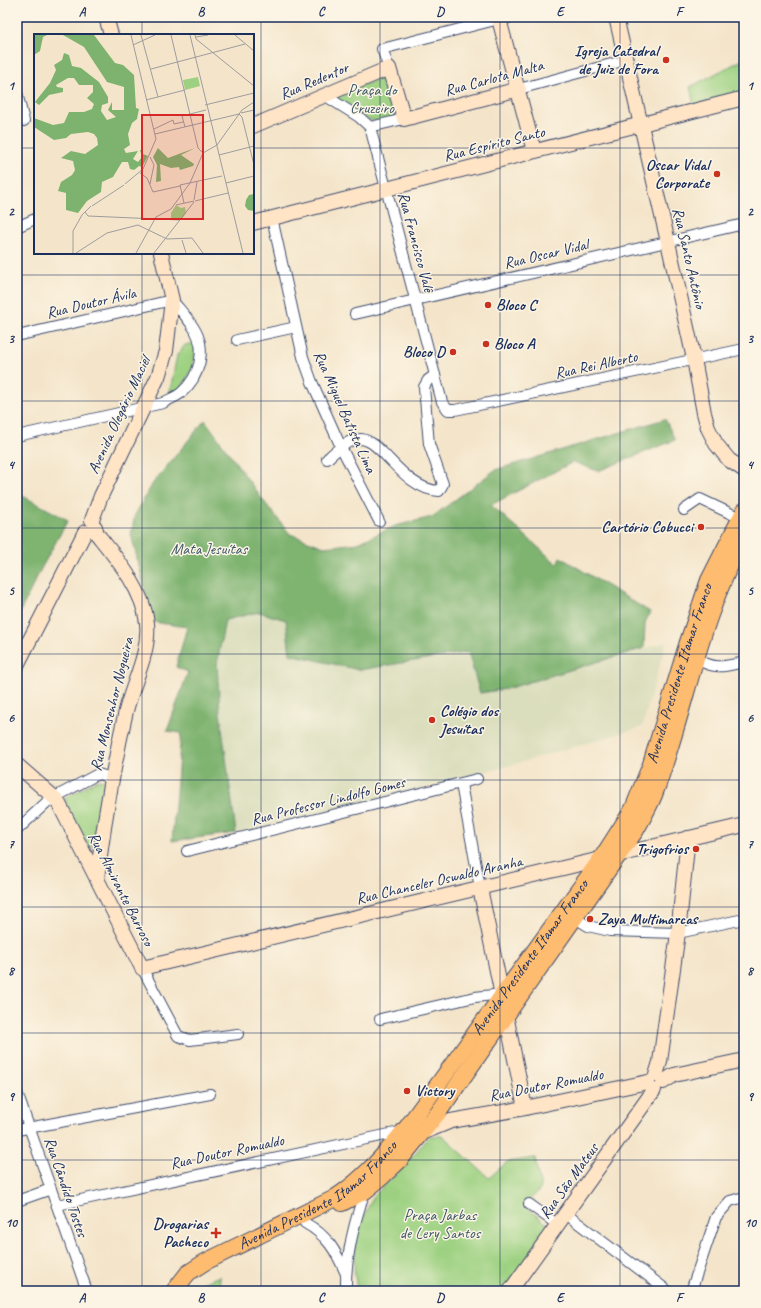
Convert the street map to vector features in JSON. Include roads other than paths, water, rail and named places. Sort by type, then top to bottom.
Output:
[{"type":"main road","points":[[733,557],[743,519]]},
{"type":"main road","name":"Avenida Presidente Itamar Franco","points":[[174,1291],[188,1273],[205,1262],[347,1191],[361,1179],[404,1131],[601,859],[633,809],[644,785],[709,580],[743,519]]},
{"type":"main road","name":"Avenida Presidente Itamar Franco","points":[[186,1291],[196,1280],[212,1269],[305,1223],[365,1191],[399,1161],[422,1133],[445,1117],[506,1017],[636,830],[654,795],[695,658],[722,581],[744,538]]},
{"type":"main road","points":[[489,1014],[506,1017]]},
{"type":"street","points":[[106,17],[110,34]]},
{"type":"street","name":"Rua Santo Antônio","points":[[616,17],[668,242],[708,428],[716,444],[729,460],[744,470]]},
{"type":"street","points":[[404,119],[382,49],[503,18],[534,151]]},
{"type":"street","name":"Rua Carlota Malta","points":[[370,127],[626,60]]},
{"type":"street","name":"Rua Redentor","points":[[254,126],[324,94],[389,68]]},
{"type":"street","points":[[17,93],[24,121]]},
{"type":"street","points":[[324,94],[359,117],[370,127]]},
{"type":"street","name":"Rua Espírito Santo","points":[[254,222],[744,98]]},
{"type":"street","name":"Rua Francisco Valê","points":[[370,127],[442,402],[448,410],[455,410]]},
{"type":"street","name":"Rua Miguel Batista Lima","points":[[272,218],[303,357],[340,447],[379,521]]},
{"type":"street","points":[[17,227],[34,219]]},
{"type":"street","name":"Rua Oscar Vidal","points":[[355,314],[744,224]]},
{"type":"street","name":"Avenida Olegário Maciel","points":[[17,665],[91,526],[101,496],[158,377],[166,351],[172,300],[161,254]]},
{"type":"street","points":[[17,436],[163,403],[181,393],[194,379],[200,364],[201,346],[196,330],[172,300]]},
{"type":"street","name":"Rua Doutor Ávila","points":[[17,336],[172,300]]},
{"type":"street","points":[[237,340],[296,327]]},
{"type":"street","name":"Rua Rei Alberto","points":[[455,410],[744,349]]},
{"type":"street","points":[[327,459],[340,447],[351,441],[362,439],[374,443],[398,470],[413,482],[426,489],[439,491],[443,484],[429,444],[424,387],[428,380],[435,375]]},
{"type":"street","points":[[684,510],[700,499],[743,519]]},
{"type":"street","name":"Rua Monsenhor Nogueira","points":[[91,526],[123,568],[139,596],[147,623],[146,647],[126,709],[111,780],[96,879]]},
{"type":"street","points":[[695,658],[711,666],[721,668],[744,662]]},
{"type":"street","name":"Rua Almirante Barroso","points":[[17,765],[56,799],[178,1036],[183,1039],[190,1040],[238,1034]]},
{"type":"street","points":[[17,830],[48,801],[56,799],[98,774],[111,780]]},
{"type":"street","name":"Rua Professor Lindolfo Gomes","points":[[187,851],[477,779]]},
{"type":"street","points":[[461,784],[480,888],[525,1108]]},
{"type":"street","name":"Rua Chanceler Oswaldo Aranha","points":[[142,968],[744,825]]},
{"type":"street","name":"Rua São Mateus","points":[[510,1291],[562,1220],[659,1078],[678,933],[688,838]]},
{"type":"street","points":[[82,849],[92,852],[101,846]]},
{"type":"street","points":[[575,918],[588,926],[610,931],[678,933],[744,919]]},
{"type":"street","points":[[380,1019],[475,997],[502,994]]},
{"type":"street","points":[[475,997],[484,1001],[489,1014]]},
{"type":"street","name":"Rua Doutor Romualdo","points":[[445,1117],[525,1108],[744,1060]]},
{"type":"street","name":"Rua Cândido Tostes","points":[[17,1093],[87,1291]]},
{"type":"street","points":[[17,1130],[210,1094]]},
{"type":"street","name":"Rua Doutor Romualdo","points":[[57,1205],[404,1131]]},
{"type":"street","points":[[17,1201],[51,1189]]},
{"type":"street","points":[[346,1291],[346,1274],[356,1217],[365,1191]]},
{"type":"street","points":[[691,1291],[716,1217],[730,1201],[744,1197]]},
{"type":"street","points":[[529,1204],[562,1220],[668,1291]]},
{"type":"street","points":[[305,1223],[315,1229],[330,1242],[335,1249],[346,1274]]},
{"type":"place","name":"Igreja Catedral de Juiz de Fora","points":[[666,60]]},
{"type":"place","name":"Oscar Vidal Corporate","points":[[717,174]]},
{"type":"place","name":"Bloco C","points":[[488,305]]},
{"type":"place","name":"Bloco A","points":[[486,344]]},
{"type":"place","name":"Bloco D","points":[[453,352]]},
{"type":"place","name":"Cartório Cobucci","points":[[701,527]]},
{"type":"place","name":"Colégio dos Jesuítas","points":[[432,720]]},
{"type":"place","name":"Trigofrios","points":[[696,849]]},
{"type":"place","name":"Zaya Multimarcas","points":[[590,919]]},
{"type":"place","name":"Victory","points":[[407,1091]]},
{"type":"place","name":"Drogarias Pacheco","points":[[216,1233]]},
{"type":"park label","name":"Praça do Cruzeiro","points":[[372,99]]},
{"type":"park label","name":"Mata Jesuítas","points":[[209,549]]},
{"type":"park label","name":"Praça Jarbas de Lery Santos","points":[[440,1224]]}]
